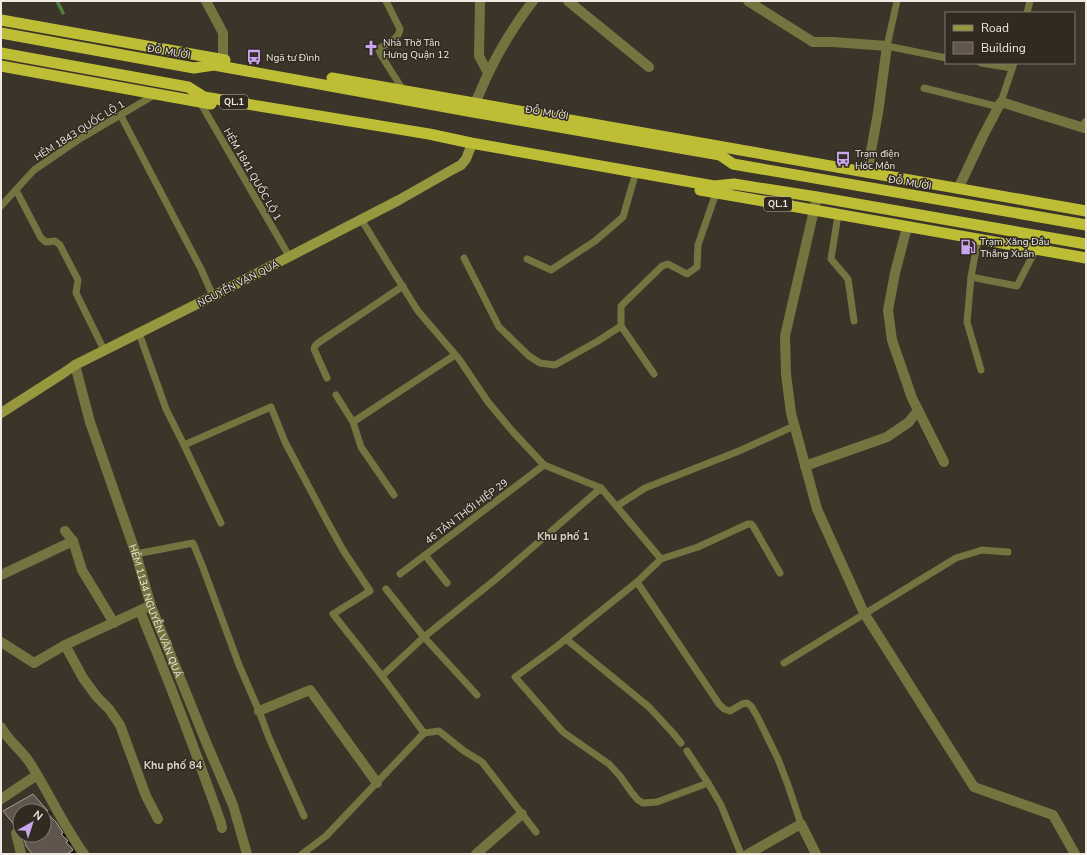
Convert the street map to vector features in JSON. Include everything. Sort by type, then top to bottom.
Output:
[{"type":"highway","name":"ĐỖ MƯỜI","points":[[1,20],[223,59],[720,155],[733,164],[1086,225]]},
{"type":"highway","name":"ĐỖ MƯỜI","points":[[1,33],[194,68],[214,65],[404,94]]},
{"type":"highway","name":"QL.1","points":[[1,53],[188,87],[204,98],[429,134],[471,146],[634,179],[1086,258]]},
{"type":"highway","name":"QL.1","points":[[1,66],[200,102],[714,186],[734,184],[817,197],[1086,244]]},
{"type":"highway","name":"ĐỖ MƯỜI","points":[[474,107],[1086,211]]},
{"type":"main road","name":"NGUYỄN VĂN QUÁ","points":[[1,413],[75,365],[213,296],[455,168],[466,159],[471,146]]},
{"type":"street","points":[[206,1],[223,33],[223,59]]},
{"type":"street","points":[[480,1],[479,56],[488,73]]},
{"type":"street","points":[[474,107],[488,73],[519,19],[533,1]]},
{"type":"street","points":[[568,1],[649,67]]},
{"type":"street","points":[[748,1],[813,42],[887,46],[878,113],[867,173]]},
{"type":"street","points":[[958,189],[982,136],[1000,104],[1084,128],[1086,123]]},
{"type":"street","points":[[817,197],[785,336],[786,374],[791,414],[817,509],[864,613],[974,787],[1053,815],[1075,854]]},
{"type":"street","points":[[907,227],[888,310],[892,340],[912,398],[944,462]]},
{"type":"street","name":"HẺM 1134 NGUYỄN VĂN QUÁ","points":[[75,365],[90,422],[136,554],[151,606],[197,722],[233,805],[246,854]]},
{"type":"street","points":[[806,466],[887,437],[909,422],[918,410]]},
{"type":"street","points":[[65,531],[73,542],[82,570],[114,623]]},
{"type":"street","points":[[1,575],[73,542]]},
{"type":"street","points":[[1,642],[34,663],[65,645],[151,606]]},
{"type":"street","points":[[140,611],[191,740],[222,828]]},
{"type":"street","points":[[65,645],[83,678],[97,697],[109,709],[120,725],[146,796],[158,819]]},
{"type":"street","points":[[259,711],[310,690],[377,783]]},
{"type":"street","points":[[1,727],[5,735],[30,761],[73,839],[84,854]]},
{"type":"street","points":[[1,799],[37,775]]},
{"type":"street","points":[[476,854],[522,814]]},
{"type":"street","points":[[748,854],[801,824],[816,854]]},
{"type":"street","points":[[18,843],[21,854]]},
{"type":"lane","points":[[386,1],[400,29],[396,38],[379,50],[404,94]]},
{"type":"lane","points":[[897,1],[887,46],[945,58]]},
{"type":"lane","points":[[1028,12],[1030,1]]},
{"type":"lane","points":[[924,88],[1000,104],[1013,65],[996,64]]},
{"type":"lane","name":"HẺM 1843 QUỐC LỘ 1","points":[[1,206],[34,170],[78,140],[156,94]]},
{"type":"lane","name":"HẺM 1841 QUỐC LỘ 1","points":[[200,102],[289,256]]},
{"type":"lane","points":[[121,116],[201,269],[213,296]]},
{"type":"lane","points":[[527,259],[551,270],[595,241],[623,217],[634,179]]},
{"type":"lane","points":[[16,190],[41,238],[46,242],[55,241],[62,248],[78,280],[76,293],[104,350]]},
{"type":"lane","points":[[654,374],[621,326],[621,306],[662,266],[668,264],[687,274],[697,267],[698,245],[716,193]]},
{"type":"lane","points":[[838,215],[831,259],[848,279],[854,321]]},
{"type":"lane","points":[[361,219],[418,311],[455,355],[488,402],[514,433],[544,464],[601,488],[660,560]]},
{"type":"lane","points":[[978,239],[971,277],[967,322],[981,370]]},
{"type":"lane","points":[[971,277],[1017,286],[1036,249]]},
{"type":"lane","points":[[464,258],[499,327],[529,356],[540,363],[555,365],[598,341],[621,326]]},
{"type":"lane","points":[[327,378],[314,349],[315,346],[403,286]]},
{"type":"lane","points":[[139,332],[166,409],[221,523]]},
{"type":"lane","points":[[353,422],[455,355]]},
{"type":"lane","points":[[336,395],[353,422],[361,447],[394,495]]},
{"type":"lane","points":[[184,445],[271,408],[285,442],[328,524],[370,591],[333,614],[382,676],[424,733]]},
{"type":"lane","points":[[617,506],[645,488],[794,426]]},
{"type":"lane","name":"46 TÂN THỚI HIỆP 29","points":[[400,574],[544,464]]},
{"type":"lane","points":[[382,676],[424,637],[496,579],[601,488]]},
{"type":"lane","points":[[708,783],[657,802],[643,803],[638,800],[609,764],[563,732],[515,677],[638,582],[660,560],[698,547],[748,524],[753,526],[780,573]]},
{"type":"lane","points":[[136,554],[193,543],[239,665],[269,738],[304,816]]},
{"type":"lane","points":[[784,663],[956,558],[982,550],[1008,552]]},
{"type":"lane","points":[[425,555],[447,583]]},
{"type":"lane","points":[[638,582],[719,704],[724,709],[730,711],[742,704],[747,703],[751,706],[778,759],[801,824]]},
{"type":"lane","points":[[386,589],[424,637],[477,695]]},
{"type":"lane","points":[[566,639],[649,707],[673,732],[681,743]]},
{"type":"lane","points":[[303,854],[326,836],[424,733],[439,731],[464,751],[482,762],[536,832]]},
{"type":"lane","points":[[687,752],[721,805],[741,854]]},
{"type":"building","points":[[33,794],[41,803],[17,803]]},
{"type":"building","points":[[12,806],[12,822],[3,811]]},
{"type":"building","points":[[52,818],[63,833],[61,834],[68,841],[66,842],[73,850],[67,854],[32,854],[25,843],[52,843]]},
{"type":"waterway","points":[[57,1],[63,13]]},
{"type":"place","name":"Nhà Thờ Tân Hưng Quận 12","points":[[371,48]]},
{"type":"place","name":"Ngã tư Đình","points":[[254,57]]},
{"type":"place","name":"Trạm điện Hóc Môn","points":[[843,159]]},
{"type":"place","name":"Trạm Xăng Đầu Thắng Xuân","points":[[968,247]]},
{"type":"district","name":"Khu phố 1","points":[[563,536]]},
{"type":"district","name":"Khu phố 84","points":[[173,765]]}]
